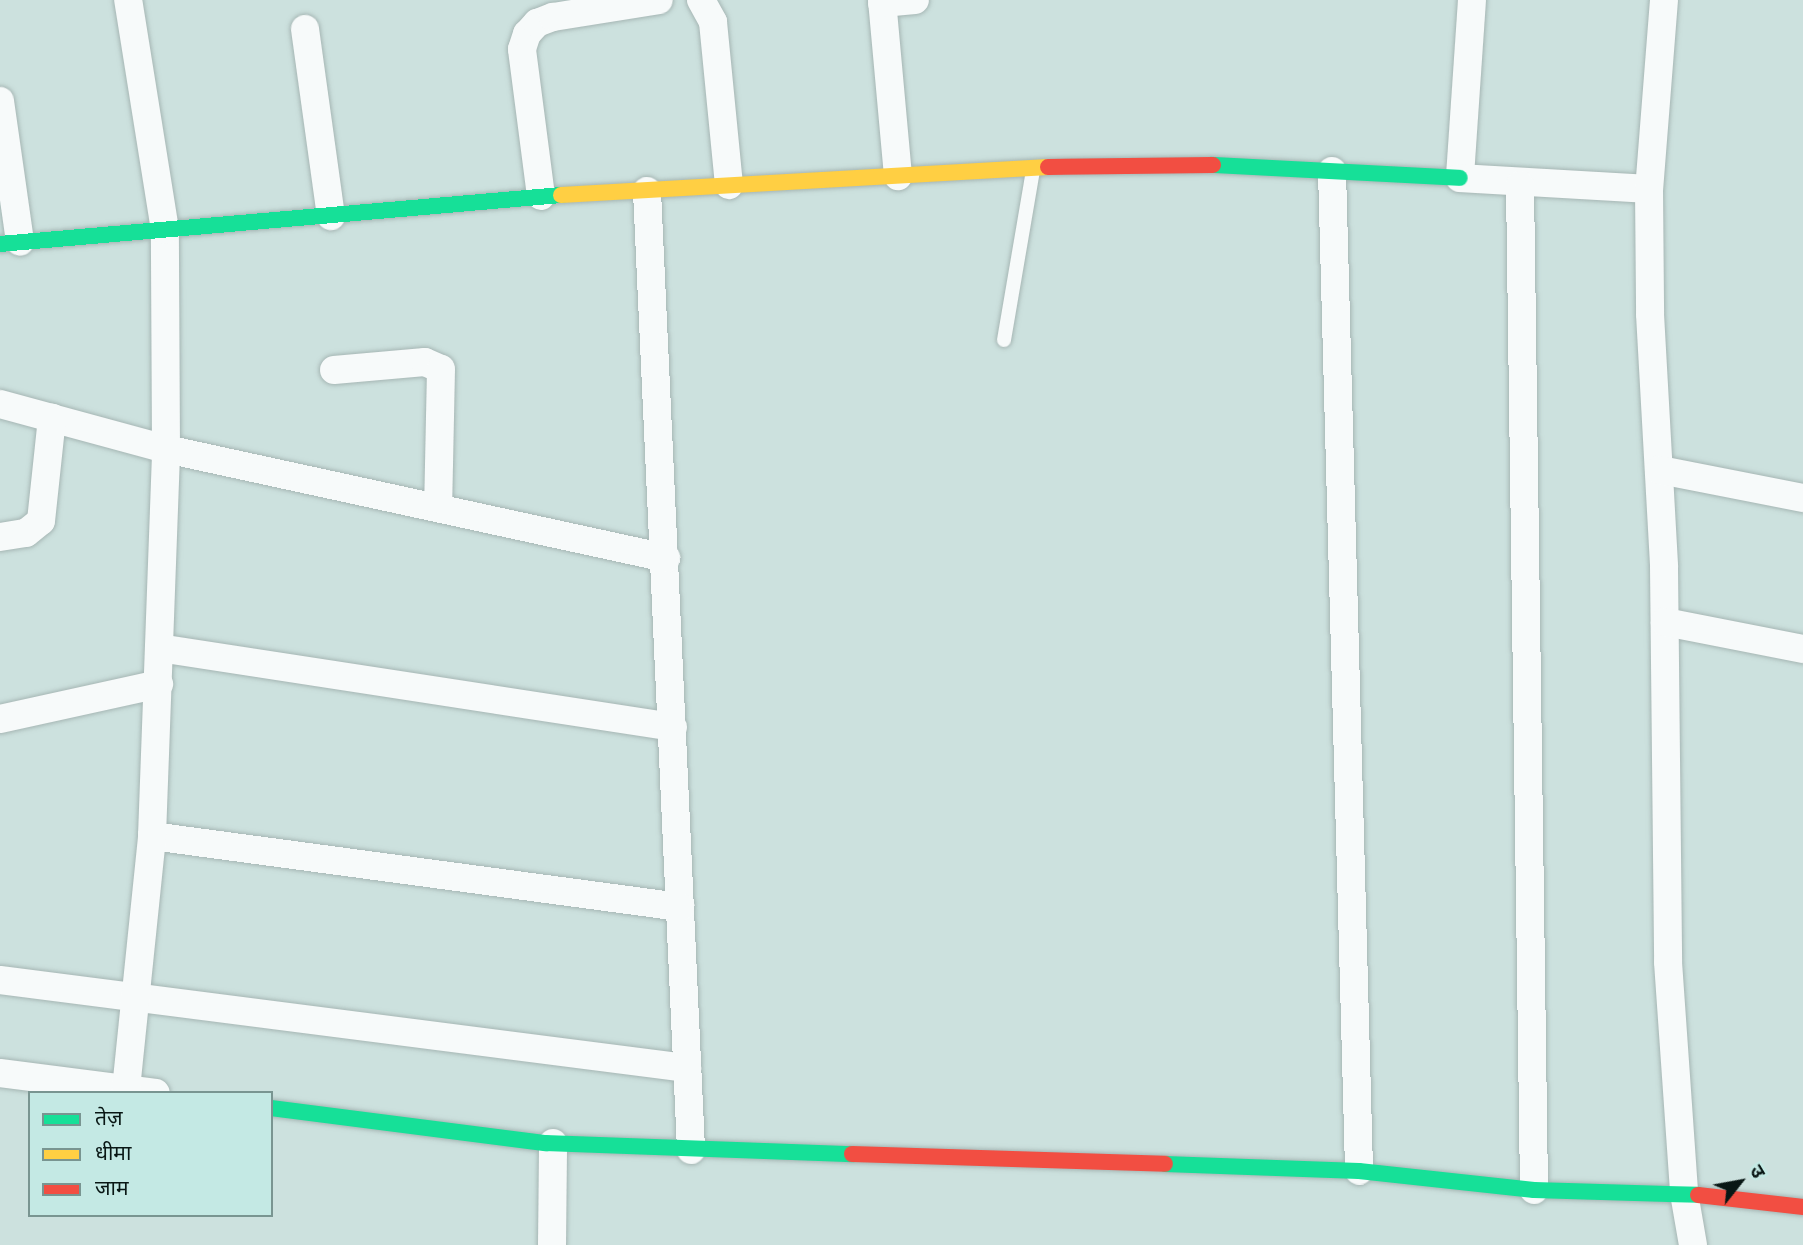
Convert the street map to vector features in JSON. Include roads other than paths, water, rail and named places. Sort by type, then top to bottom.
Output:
[{"type":"street","points":[[126,1089],[152,835],[166,449],[166,230],[128,0]]},
{"type":"street","points":[[541,196],[522,49],[527,34],[537,23],[553,17],[659,0]]},
{"type":"street","points":[[701,0],[713,22],[729,185]]},
{"type":"street","points":[[898,176],[882,1],[915,0]]},
{"type":"street","points":[[1460,178],[1472,0]]},
{"type":"street","points":[[1664,0],[1649,189],[1650,314],[1660,470],[1665,622],[1668,962],[1685,1193],[1693,1245]]},
{"type":"street","points":[[305,29],[331,216]]},
{"type":"street","points":[[0,101],[10,243],[541,196],[1034,168],[1176,163],[1649,189]]},
{"type":"street","points":[[1332,171],[1359,1171]]},
{"type":"street","points":[[1520,184],[1534,1190]]},
{"type":"street","points":[[647,191],[666,558],[691,1150]]},
{"type":"street","points":[[334,370],[425,362],[441,369],[438,508]]},
{"type":"street","points":[[0,404],[166,449],[666,558]]},
{"type":"street","points":[[0,537],[26,533],[41,522],[52,418]]},
{"type":"street","points":[[1660,470],[1803,498]]},
{"type":"street","points":[[1665,622],[1803,649]]},
{"type":"street","points":[[159,648],[673,727]]},
{"type":"street","points":[[0,719],[159,684]]},
{"type":"street","points":[[152,835],[680,907]]},
{"type":"street","points":[[0,980],[687,1068]]},
{"type":"street","points":[[0,1073],[141,1091]]},
{"type":"street","points":[[273,1108],[553,1143],[691,1150],[1359,1171],[1534,1190],[1685,1193],[1803,1207]]},
{"type":"street","points":[[552,1245],[553,1143]]},
{"type":"lane","points":[[1004,340],[1034,168]]}]
